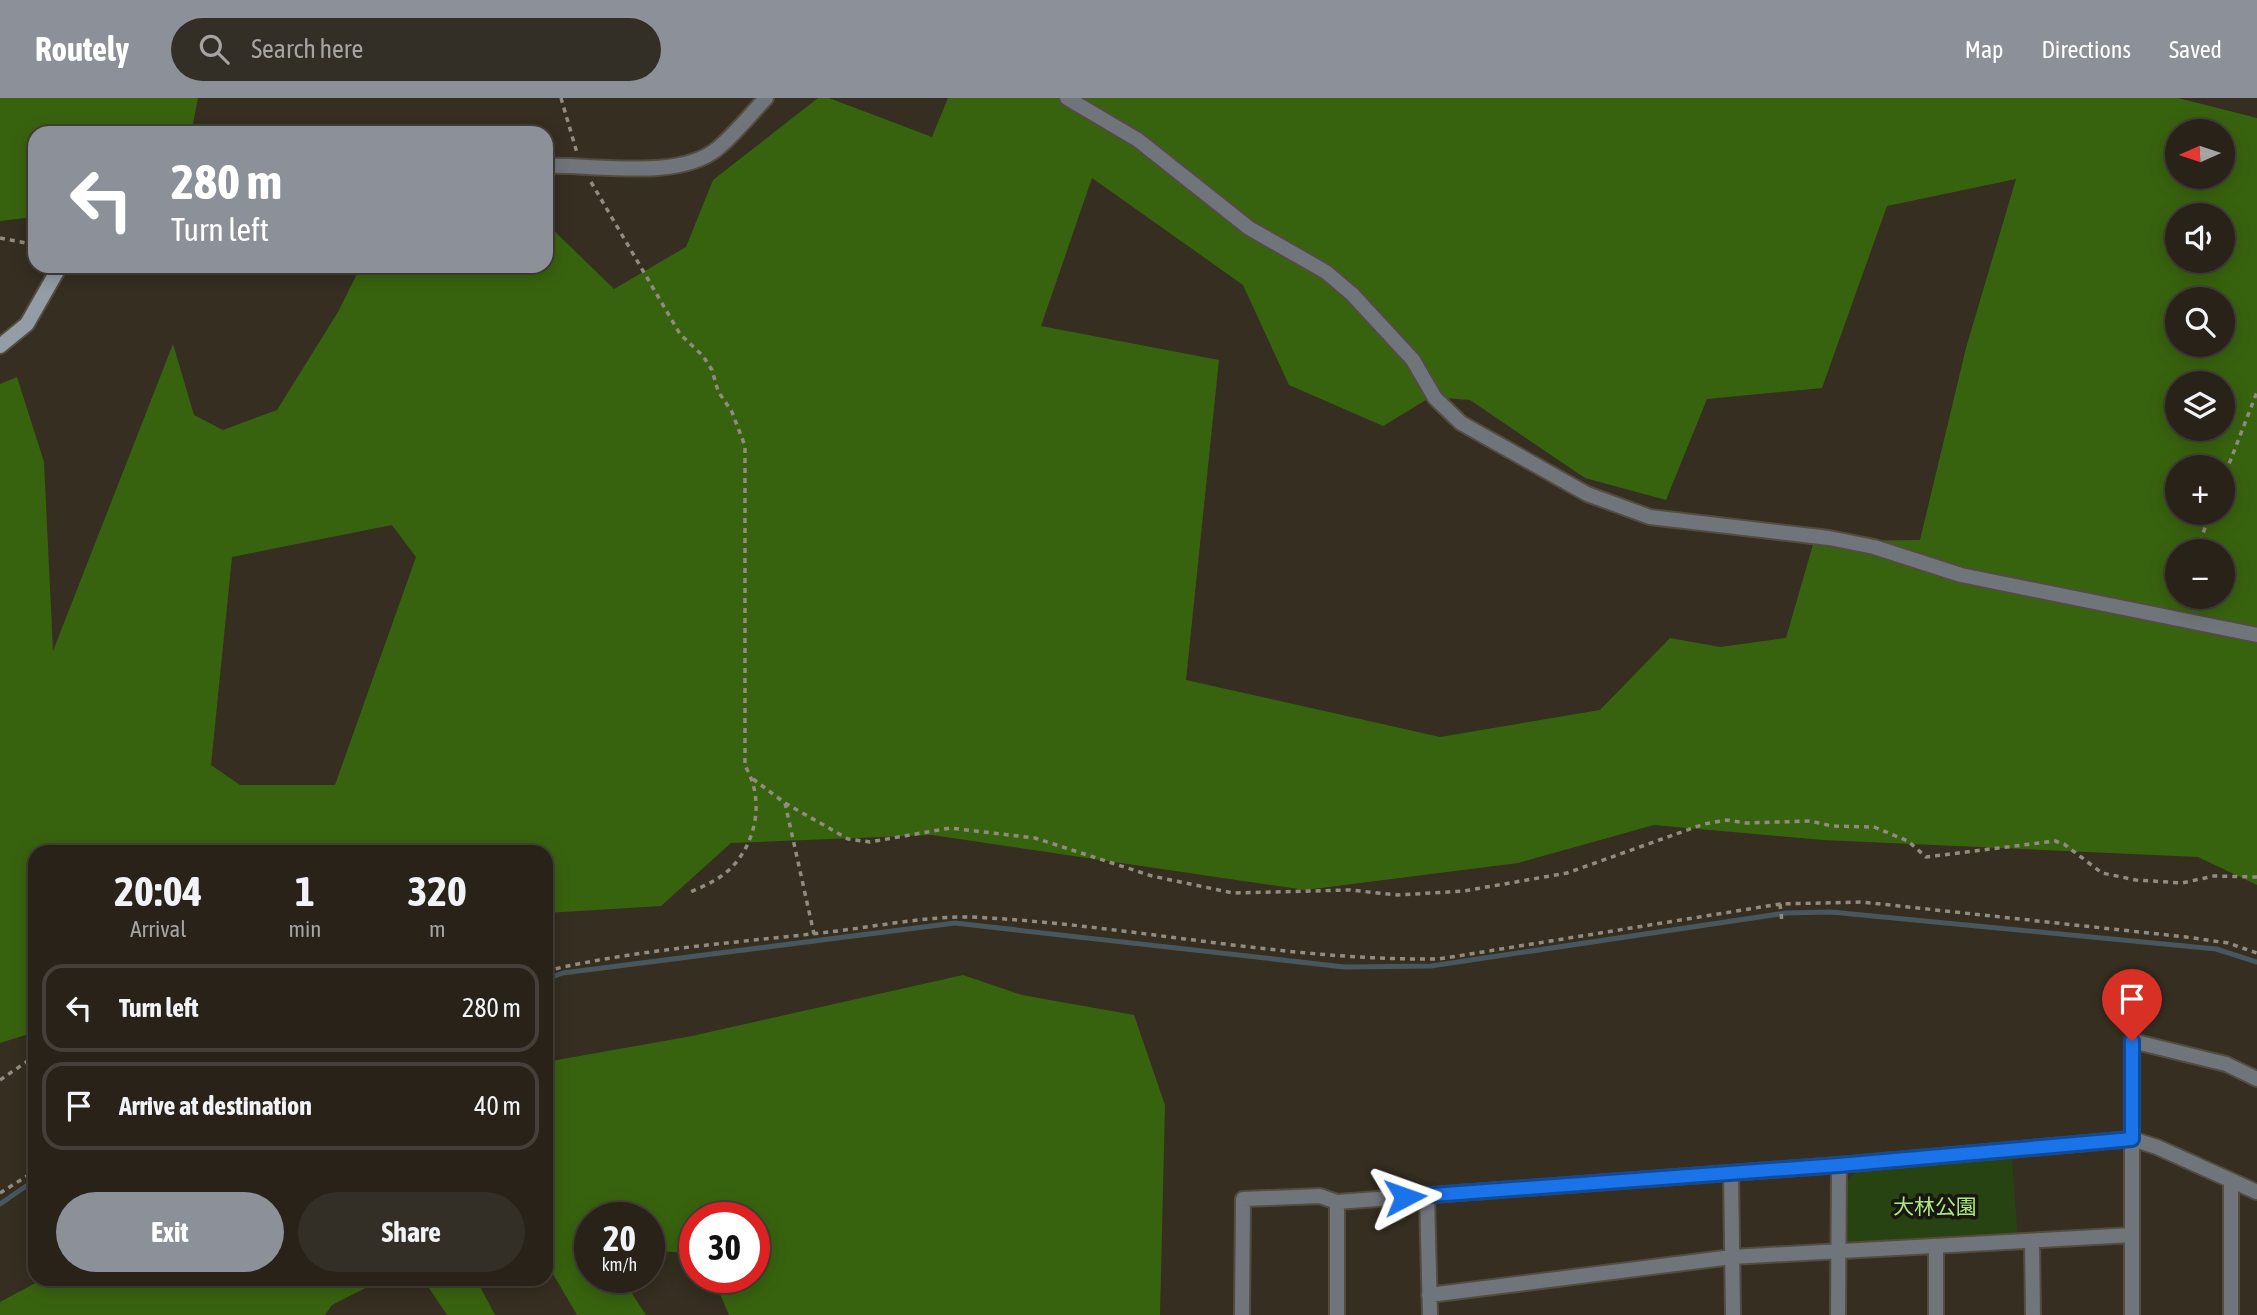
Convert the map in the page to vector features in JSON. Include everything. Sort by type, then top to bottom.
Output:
[{"type":"street","points":[[553,166],[664,168],[684,165],[716,150],[766,98]]},
{"type":"street","points":[[1067,98],[1138,140],[1250,228],[1326,272],[1352,294],[1413,360],[1435,398],[1461,423],[1598,499],[1621,509],[1677,523],[1829,538],[1874,547],[1961,575],[2257,635]]},
{"type":"street","points":[[0,346],[26,324],[56,273]]},
{"type":"street","points":[[2132,1315],[2132,1041],[2226,1064],[2257,1079]]},
{"type":"street","points":[[1242,1315],[1243,1199],[1320,1196],[1337,1202],[1427,1196],[1839,1165],[2132,1139],[2257,1192]]},
{"type":"street","points":[[1838,1315],[1839,1165]]},
{"type":"street","points":[[1731,1173],[1733,1315]]},
{"type":"street","points":[[2231,1181],[2231,1315]]},
{"type":"street","points":[[1427,1196],[1430,1315]]},
{"type":"street","points":[[1337,1202],[1337,1315]]},
{"type":"street","points":[[1429,1294],[1732,1257],[2132,1235]]},
{"type":"street","points":[[2032,1241],[2033,1315]]},
{"type":"street","points":[[1936,1247],[1936,1315]]},
{"type":"path","points":[[561,98],[562,112],[581,165],[680,334],[703,356],[712,370],[718,391],[732,412],[743,438],[745,766],[753,779],[785,803],[836,834],[858,841],[950,828],[1035,838],[1152,876],[1233,893],[1350,890],[1398,895],[1464,891],[1567,873],[1704,824],[1727,820],[1746,824],[1810,821],[1832,826],[1874,827],[1908,841],[1926,857],[2054,841],[2064,844],[2102,873],[2155,882],[2182,883],[2214,876],[2257,877]]},
{"type":"path","points":[[0,238],[28,244]]},
{"type":"path","points":[[2232,455],[2257,392]]},
{"type":"path","points":[[690,892],[721,877],[755,832],[753,779]]},
{"type":"path","points":[[785,803],[814,934]]},
{"type":"path","points":[[553,970],[609,958],[967,917],[1049,923],[1308,954],[1387,960],[1439,959],[1780,904],[1862,902],[2186,937],[2228,943],[2257,953]]},
{"type":"path","points":[[1780,904],[1782,922]]},
{"type":"path","points":[[0,1080],[28,1061]]},
{"type":"path","points":[[0,1193],[28,1175]]},
{"type":"green space","points":[[0,98],[198,98],[192,126],[28,126],[28,218],[0,221]]},
{"type":"green space","points":[[818,98],[829,98],[932,137],[948,98],[2178,98],[2257,118],[2257,885],[2198,857],[1823,840],[1654,825],[1518,863],[1305,890],[932,835],[731,843],[661,906],[553,913],[553,845],[28,845],[28,1034],[0,1043],[0,384],[17,377],[44,462],[53,651],[173,344],[194,415],[223,430],[277,410],[338,312],[358,273],[553,273],[553,230],[614,289],[686,247],[713,180]],"holes":[[[1092,178],[1243,285],[1289,385],[1383,426],[1431,397],[1470,400],[1585,478],[1666,500],[1707,399],[1822,388],[1887,206],[2016,179],[1966,348],[1920,540],[1814,541],[1786,638],[1720,647],[1670,638],[1600,710],[1440,737],[1186,680],[1219,360],[1041,326]],[[392,525],[416,557],[335,785],[240,785],[211,765],[232,557]]]},
{"type":"green space","points":[[963,975],[1022,995],[1134,1015],[1165,1105],[1160,1315],[729,1315],[719,1293],[770,1293],[770,1202],[679,1202],[679,1252],[665,1252],[665,1202],[574,1202],[574,1293],[632,1293],[646,1315],[577,1315],[553,1274],[553,1061],[692,1036]]},
{"type":"green space","name":"大林公園","points":[[2012,1156],[2018,1241],[1848,1244],[1847,1182],[1858,1168]]},
{"type":"green space","points":[[30,1286],[369,1286],[332,1305],[325,1315],[0,1315],[0,1302]]},
{"type":"green space","points":[[428,1286],[480,1286],[495,1315],[447,1315]]},
{"type":"waterway","points":[[553,977],[563,973],[955,923],[1344,967],[1431,966],[1786,913],[1831,912],[2216,949],[2257,962]]},
{"type":"waterway","points":[[0,1204],[28,1185]]},
{"type":"route","points":[[1405,1197],[1839,1165],[2132,1139],[2132,1041]]}]
